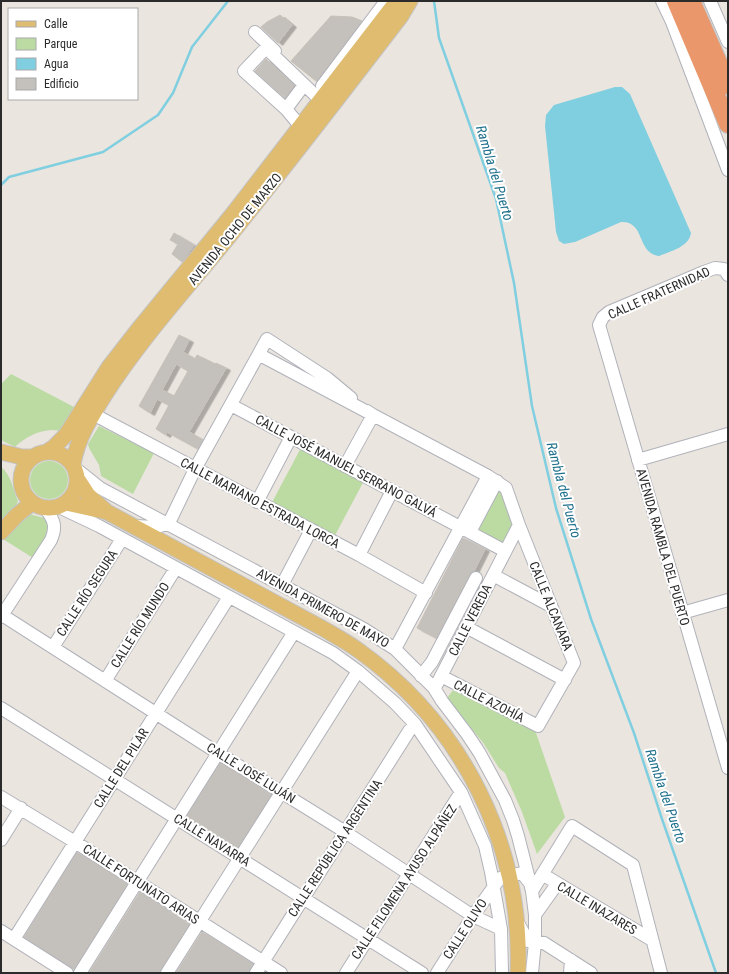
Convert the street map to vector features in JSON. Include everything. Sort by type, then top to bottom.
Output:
[{"type":"highway","points":[[676,1],[728,124]]},
{"type":"highway","points":[[692,1],[728,85]]},
{"type":"main road","name":"AVENIDA OCHO DE MARZO","points":[[48,452],[66,436],[109,368],[147,318],[232,215],[397,1]]},
{"type":"main road","name":"AVENIDA OCHO DE MARZO","points":[[75,470],[79,439],[117,376],[154,328],[305,142],[401,16],[410,1]]},
{"type":"main road","points":[[1,452],[22,457],[32,457]]},
{"type":"main road","points":[[1,532],[17,515],[23,504],[46,503],[72,496],[76,488],[75,470],[64,456],[59,453],[39,453],[32,457],[23,469],[21,476],[21,486],[46,503]]},
{"type":"main road","points":[[1,456],[21,476]]},
{"type":"main road","name":"AVENIDA PRIMERO DE MAYO","points":[[75,470],[88,495],[107,512],[350,644],[404,688],[426,710],[453,746],[473,778],[482,796],[514,881],[517,920],[518,973]]},
{"type":"main road","name":"AVENIDA PRIMERO DE MAYO","points":[[46,503],[107,512]]},
{"type":"street","points":[[232,215],[296,121],[386,1]]},
{"type":"street","points":[[662,1],[672,22],[728,170]]},
{"type":"street","points":[[710,1],[728,42]]},
{"type":"street","points":[[255,32],[316,94]]},
{"type":"street","points":[[296,121],[286,109],[244,71],[266,48],[304,85],[316,94]]},
{"type":"street","points":[[286,109],[304,85]]},
{"type":"street","name":"CALLE FRATERNIDAD","points":[[599,325],[603,317],[609,312],[704,272],[715,268],[726,272]]},
{"type":"street","name":"AVENIDA RAMBLA DEL PUERTO","points":[[599,325],[728,768]]},
{"type":"street","points":[[132,526],[157,527],[169,524],[195,469],[268,339],[327,378],[372,416]]},
{"type":"street","points":[[260,355],[492,479],[465,530],[426,593],[395,649]]},
{"type":"street","name":"CALLE JOSÉ MANUEL SERRANO GALVÁ","points":[[231,405],[505,551]]},
{"type":"street","name":"CALLE MARIANO ESTRADA LORCA","points":[[93,414],[359,555],[426,593]]},
{"type":"street","points":[[345,466],[372,416]]},
{"type":"street","points":[[638,460],[728,434]]},
{"type":"street","points":[[258,502],[291,437]]},
{"type":"street","name":"AVENIDA PRIMERO DE MAYO","points":[[75,470],[100,488],[364,629],[395,649],[434,688],[467,734],[493,778],[513,820],[524,859],[514,881],[501,929],[502,973]]},
{"type":"street","name":"CALLE ALCANARA","points":[[492,479],[506,488],[519,525],[574,663],[538,726]]},
{"type":"street","points":[[359,555],[392,491]]},
{"type":"street","points":[[2,616],[54,533],[54,523],[46,503]]},
{"type":"street","name":"AVENIDA PRIMERO DE MAYO","points":[[46,503],[99,526],[333,654],[358,672],[395,703],[415,724],[462,792],[485,846],[514,881],[535,915],[535,942],[532,973]]},
{"type":"street","name":"CALLE VEREDA","points":[[434,688],[519,525]]},
{"type":"street","points":[[282,585],[311,530]]},
{"type":"street","name":"CALLE RÍO SEGURA","points":[[53,647],[122,539]]},
{"type":"street","name":"CALLE RÍO MUNDO","points":[[105,681],[176,568]]},
{"type":"street","points":[[493,575],[551,606]]},
{"type":"street","points":[[421,676],[432,662],[476,578]]},
{"type":"street","name":"CALLE DEL PILAR","points":[[14,939],[229,597]]},
{"type":"street","points":[[682,613],[728,600]]},
{"type":"street","name":"CALLE JOSÉ LUJÁN","points":[[2,616],[345,832],[473,916],[501,929]]},
{"type":"street","points":[[466,627],[565,680]]},
{"type":"street","points":[[80,973],[294,632]]},
{"type":"street","points":[[167,973],[358,672]]},
{"type":"street","name":"CALLE AZOHÍA","points":[[441,676],[538,726]]},
{"type":"street","name":"CALLE NAVARRA","points":[[1,708],[115,778],[422,973]]},
{"type":"street","name":"CALLE REPÚBLICA ARGENTINA","points":[[256,973],[409,731],[415,724]]},
{"type":"street","name":"CALLE FILOMENA AYUSO ALPÁÑEZ","points":[[346,973],[462,792]]},
{"type":"street","name":"CALLE FORTUNATO ARIAS","points":[[1,797],[21,808],[281,973]]},
{"type":"street","points":[[1,840],[21,808]]},
{"type":"street","name":"CALLE OLIVO","points":[[437,973],[473,916],[514,881],[542,874],[572,826],[633,865],[652,940]]},
{"type":"street","name":"CALLE INAZARES","points":[[542,874],[652,940]]},
{"type":"street","points":[[535,915],[557,884]]},
{"type":"street","name":"AVENIDA PRIMERO DE MAYO","points":[[517,920],[528,941],[535,942]]},
{"type":"street","points":[[1,931],[67,973]]},
{"type":"street","points":[[652,940],[661,973]]},
{"type":"street","points":[[535,942],[544,943],[591,973]]},
{"type":"street","points":[[570,973],[571,960]]},
{"type":"green space","points":[[11,374],[74,407],[59,431],[48,430],[30,436],[15,447],[1,440],[1,384]]},
{"type":"green space","points":[[99,426],[154,453],[133,494],[101,476],[99,465],[88,444]]},
{"type":"green space","points":[[303,444],[366,477],[332,541],[269,508]]},
{"type":"green space","points":[[45,461],[53,461],[63,466],[67,473],[67,487],[63,494],[53,499],[45,499],[35,494],[33,491],[30,484],[30,476],[35,466],[38,464]]},
{"type":"green space","points":[[1,467],[9,478],[18,501],[14,511],[1,524]]},
{"type":"green space","points":[[497,481],[519,525],[505,551],[470,532]]},
{"type":"green space","points":[[29,514],[48,519],[52,527],[33,558],[3,539],[25,516]]},
{"type":"green space","points":[[453,690],[535,730],[565,817],[537,854],[522,812],[505,773],[499,768],[484,744],[447,698]]},
{"type":"water","points":[[615,87],[622,87],[630,94],[691,233],[690,238],[683,245],[659,256],[652,254],[647,249],[634,226],[629,223],[621,222],[575,242],[564,244],[559,241],[556,232],[545,126],[546,115],[554,105]]},
{"type":"building","points":[[280,15],[292,25],[278,43],[261,27]]},
{"type":"building","points":[[331,16],[352,17],[362,21],[316,81],[291,61]]},
{"type":"building","points":[[266,59],[294,85],[285,98],[255,71]]},
{"type":"building","points":[[174,233],[194,245],[182,262],[172,254],[178,244],[170,240]]},
{"type":"building","points":[[179,335],[189,340],[183,352],[195,359],[197,355],[226,368],[189,432],[203,440],[198,449],[167,432],[166,435],[156,429],[169,405],[157,399],[150,413],[139,406]],"holes":[[[176,364],[188,371],[174,396],[162,390]]]},
{"type":"building","points":[[463,538],[485,549],[474,571],[469,575],[436,638],[417,628]]},
{"type":"building","points":[[220,763],[271,795],[237,848],[187,816]]},
{"type":"building","points":[[77,852],[127,884],[74,969],[24,937]]},
{"type":"building","points":[[140,892],[189,924],[160,973],[89,973]]},
{"type":"building","points":[[202,932],[253,964],[249,973],[176,973]]},
{"type":"waterway","points":[[1,185],[9,177],[103,152],[158,115],[173,93],[192,47],[228,1]]},
{"type":"waterway","name":"Rambla del Puerto","points":[[434,1],[439,38],[496,199],[514,283],[532,406],[556,508],[591,619],[634,733],[662,819],[716,973]]}]
